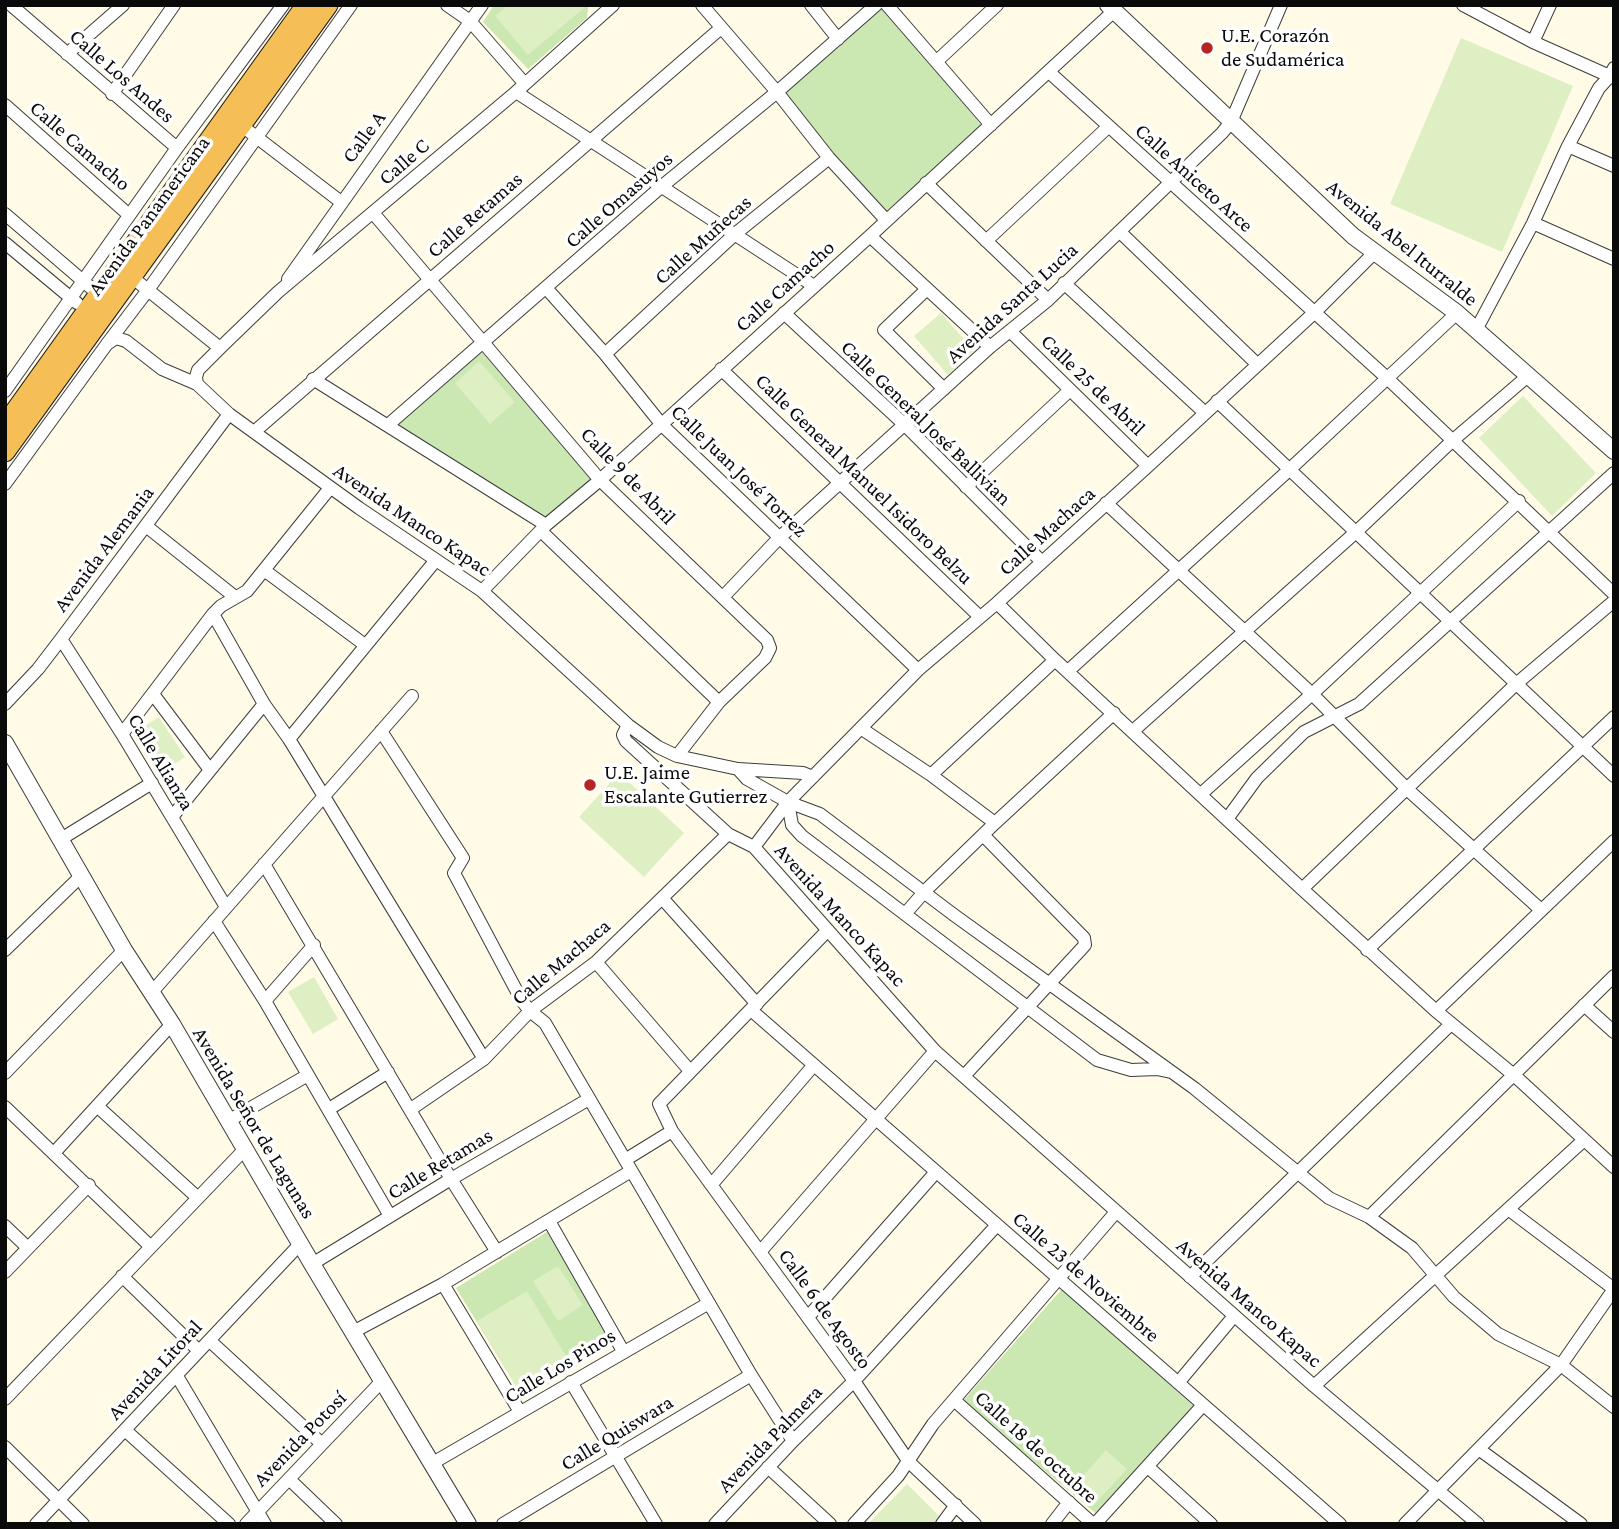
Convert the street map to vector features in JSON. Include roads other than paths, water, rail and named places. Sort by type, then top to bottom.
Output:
[{"type":"highway","name":"Avenida Panamericana","points":[[105,300],[306,5]]},
{"type":"highway","name":"Avenida Panamericana","points":[[5,425],[86,311],[140,284],[249,132],[328,5]]},
{"type":"highway","name":"Avenida Panamericana","points":[[5,452],[86,311]]},
{"type":"street","name":"Calle Los Andes","points":[[11,5],[177,148]]},
{"type":"street","points":[[67,54],[123,5]]},
{"type":"street","points":[[112,94],[174,5]]},
{"type":"street","name":"Avenida Panamericana","points":[[5,391],[86,311],[83,282],[177,148],[283,5]]},
{"type":"street","points":[[341,202],[249,132],[351,5]]},
{"type":"street","points":[[447,5],[470,21],[520,88],[589,141],[814,286]]},
{"type":"street","name":"Calle A","points":[[278,292],[482,5]]},
{"type":"street","points":[[702,5],[777,92],[829,158],[886,220]]},
{"type":"street","points":[[811,5],[838,39]]},
{"type":"street","name":"Calle Omasuyos","points":[[388,425],[661,187],[877,5]]},
{"type":"street","points":[[887,5],[991,125]]},
{"type":"street","points":[[937,61],[997,5]]},
{"type":"street","name":"Avenida Santa Lucia","points":[[723,597],[779,538],[990,347],[1048,300],[1222,133],[1231,122],[1281,5]]},
{"type":"street","points":[[1463,5],[1533,42],[1612,74],[1598,88],[1568,146],[1534,223],[1476,330]]},
{"type":"street","points":[[1533,42],[1550,5]]},
{"type":"street","name":"Calle C","points":[[220,348],[278,292],[374,214],[520,88],[605,8]]},
{"type":"street","name":"Avenida Abel Iturralde","points":[[1111,8],[1353,236],[1457,313],[1614,451]]},
{"type":"street","name":"Calle Camacho","points":[[482,591],[544,528],[662,425],[1049,72],[1111,8]]},
{"type":"street","name":"Calle Retamas","points":[[254,432],[721,27]]},
{"type":"street","name":"Calle Aniceto Arce","points":[[1049,72],[1387,378],[1614,594]]},
{"type":"street","name":"Calle Camacho","points":[[5,105],[129,215]]},
{"type":"street","points":[[986,241],[1108,127]]},
{"type":"street","points":[[1568,146],[1614,166]]},
{"type":"street","name":"Calle Muñecas","points":[[605,354],[735,234],[829,158]]},
{"type":"street","points":[[926,183],[1048,300]]},
{"type":"street","name":"Calle 9 de Abril","points":[[374,214],[600,480],[767,640],[769,648],[765,658],[719,702],[677,756]]},
{"type":"street","points":[[5,215],[105,300]]},
{"type":"street","points":[[1534,223],[1614,259]]},
{"type":"street","points":[[18,226],[5,244],[86,311]]},
{"type":"street","points":[[1120,232],[1257,364]]},
{"type":"street","points":[[870,236],[990,347]]},
{"type":"street","name":"Calle Machaca","points":[[754,847],[788,802],[918,670],[997,603],[1148,466],[1315,312],[1376,251]]},
{"type":"street","points":[[1064,283],[1204,412]]},
{"type":"street","points":[[140,284],[220,348],[198,370],[197,384]]},
{"type":"street","name":"Avenida Panamericana","points":[[5,484],[107,344],[140,284]]},
{"type":"street","name":"Calle Juan José Torrez","points":[[547,289],[605,354],[662,425],[918,670]]},
{"type":"street","points":[[927,289],[884,330],[944,389]]},
{"type":"street","name":"Calle General José Ballivian","points":[[783,313],[905,425],[1041,561]]},
{"type":"street","points":[[1068,671],[1457,313]]},
{"type":"street","name":"Calle 25 de Abril","points":[[1011,332],[1148,466]]},
{"type":"street","name":"Avenida Manco Kapac","points":[[107,344],[116,338],[126,341],[162,369],[197,384],[229,414],[330,488],[482,591],[628,725],[623,735],[626,741],[728,834],[754,847],[935,1051],[1314,1387],[1478,1524]]},
{"type":"street","name":"Calle General Manuel Isidoro Belzu","points":[[721,369],[980,617]]},
{"type":"street","points":[[1133,731],[1356,532],[1452,440],[1528,376]]},
{"type":"street","points":[[313,379],[544,528],[719,702]]},
{"type":"street","points":[[966,488],[1070,390]]},
{"type":"street","points":[[1217,401],[1614,776]]},
{"type":"street","name":"Avenida Alemania","points":[[5,704],[38,669],[229,414]]},
{"type":"street","points":[[1227,819],[1257,778],[1304,732],[1359,704],[1614,473]]},
{"type":"street","points":[[122,734],[213,614],[220,606],[247,591],[330,488]]},
{"type":"street","points":[[1201,794],[1519,501]]},
{"type":"street","points":[[1106,503],[1312,694],[1408,789],[1541,909]]},
{"type":"street","points":[[146,526],[235,597]]},
{"type":"street","points":[[289,739],[436,560]]},
{"type":"street","points":[[264,570],[365,645]]},
{"type":"street","points":[[1302,889],[1517,684],[1614,601]]},
{"type":"street","points":[[997,603],[1367,950],[1515,1076],[1614,1167]]},
{"type":"street","points":[[213,614],[264,704],[289,739],[484,1059]]},
{"type":"street","name":"Calle Alianza","points":[[61,639],[122,734],[226,907]]},
{"type":"street","points":[[931,775],[1055,660]]},
{"type":"street","points":[[153,694],[210,770]]},
{"type":"street","points":[[152,992],[412,696]]},
{"type":"street","points":[[172,817],[264,704]]},
{"type":"street","points":[[905,915],[925,891],[1114,713]]},
{"type":"street","points":[[1367,950],[1614,717]]},
{"type":"street","points":[[628,725],[658,747],[677,756],[738,769],[803,773],[813,777]]},
{"type":"street","points":[[862,729],[996,823]]},
{"type":"street","points":[[381,731],[463,858],[454,873],[522,1001],[545,1023],[751,1375],[793,1441]]},
{"type":"street","name":"Avenida Señor de Lagunas","points":[[5,743],[80,876],[172,1024],[465,1522]]},
{"type":"street","points":[[738,769],[747,779],[788,802],[820,814],[1194,1088],[1329,1198],[1370,1217],[1412,1248],[1454,1297],[1498,1334],[1560,1365],[1614,1406]]},
{"type":"street","points":[[61,839],[152,783]]},
{"type":"street","points":[[788,802],[792,825],[802,836],[1097,1060],[1131,1070],[1157,1069],[1171,1073]]},
{"type":"street","name":"Calle Machaca","points":[[411,1109],[484,1059],[530,1011],[596,962],[728,834]]},
{"type":"street","points":[[964,1076],[1085,945],[1084,938],[984,836]]},
{"type":"street","points":[[1436,1010],[1614,841]]},
{"type":"street","points":[[264,864],[497,1252]]},
{"type":"street","points":[[6,947],[80,876]]},
{"type":"street","name":"Calle 23 de Noviembre","points":[[662,898],[754,1007],[813,1066],[1340,1524]]},
{"type":"street","points":[[214,921],[265,1001],[390,1216]]},
{"type":"street","points":[[596,962],[690,1071],[828,930]]},
{"type":"street","points":[[265,1001],[314,945]]},
{"type":"street","points":[[5,1073],[124,950]]},
{"type":"street","points":[[1370,1217],[1614,976]]},
{"type":"street","points":[[1584,1005],[1614,1032]]},
{"type":"street","points":[[54,1153],[172,1024]]},
{"type":"street","points":[[1190,1278],[1451,1024]]},
{"type":"street","points":[[760,1252],[935,1051]]},
{"type":"street","points":[[712,1184],[813,1066]]},
{"type":"street","name":"Calle 6 de Agosto","points":[[690,1071],[659,1104],[672,1131],[854,1381],[909,1462],[975,1524]]},
{"type":"street","points":[[329,1109],[388,1072]]},
{"type":"street","points":[[228,1121],[309,1075]]},
{"type":"street","name":"Calle Retamas","points":[[312,1264],[589,1099]]},
{"type":"street","points":[[97,1106],[198,1198]]},
{"type":"street","points":[[5,1107],[151,1247]]},
{"type":"street","points":[[353,1332],[443,1284],[549,1221],[672,1131]]},
{"type":"street","points":[[1314,1387],[1584,1140]]},
{"type":"street","points":[[5,1399],[245,1149]]},
{"type":"street","points":[[808,1317],[936,1172]]},
{"type":"street","points":[[5,1272],[89,1185]]},
{"type":"street","points":[[1405,1524],[1560,1365],[1614,1289],[1508,1209]]},
{"type":"street","points":[[854,1524],[909,1462],[933,1424],[1116,1212]]},
{"type":"street","points":[[549,1221],[623,1351]]},
{"type":"street","name":"Avenida Palmera","points":[[715,1524],[854,1381],[997,1225]]},
{"type":"street","points":[[5,1226],[28,1248]]},
{"type":"street","name":"Avenida Litoral","points":[[36,1524],[300,1243]]},
{"type":"street","points":[[122,1276],[200,1351]]},
{"type":"street","points":[[443,1284],[520,1412]]},
{"type":"street","name":"Calle Los Pinos","points":[[431,1464],[709,1303]]},
{"type":"street","points":[[1178,1383],[1234,1316]]},
{"type":"street","points":[[209,1340],[322,1444]]},
{"type":"street","name":"Calle Quiswara","points":[[503,1524],[751,1375]]},
{"type":"street","points":[[177,1376],[265,1524]]},
{"type":"street","name":"Avenida Potosí","points":[[246,1524],[382,1381]]},
{"type":"street","points":[[571,1382],[656,1524]]},
{"type":"street","name":"Calle 18 de octubre","points":[[954,1400],[1094,1524]]},
{"type":"street","points":[[1094,1524],[1203,1405]]},
{"type":"street","points":[[125,1430],[229,1524]]},
{"type":"street","points":[[5,1447],[83,1524]]},
{"type":"street","points":[[1480,1450],[1581,1524]]},
{"type":"street","points":[[768,1467],[830,1524]]},
{"type":"street","points":[[1149,1467],[1210,1524]]},
{"type":"street","points":[[289,1479],[336,1524]]},
{"type":"street","points":[[1052,1524],[1069,1502]]},
{"type":"street","points":[[942,1524],[956,1505]]},
{"type":"place","name":"U.E. Corazón de Sudamérica","points":[[1207,48]]},
{"type":"place","name":"U.E. Jaime Escalante Gutierrez","points":[[590,785]]}]
